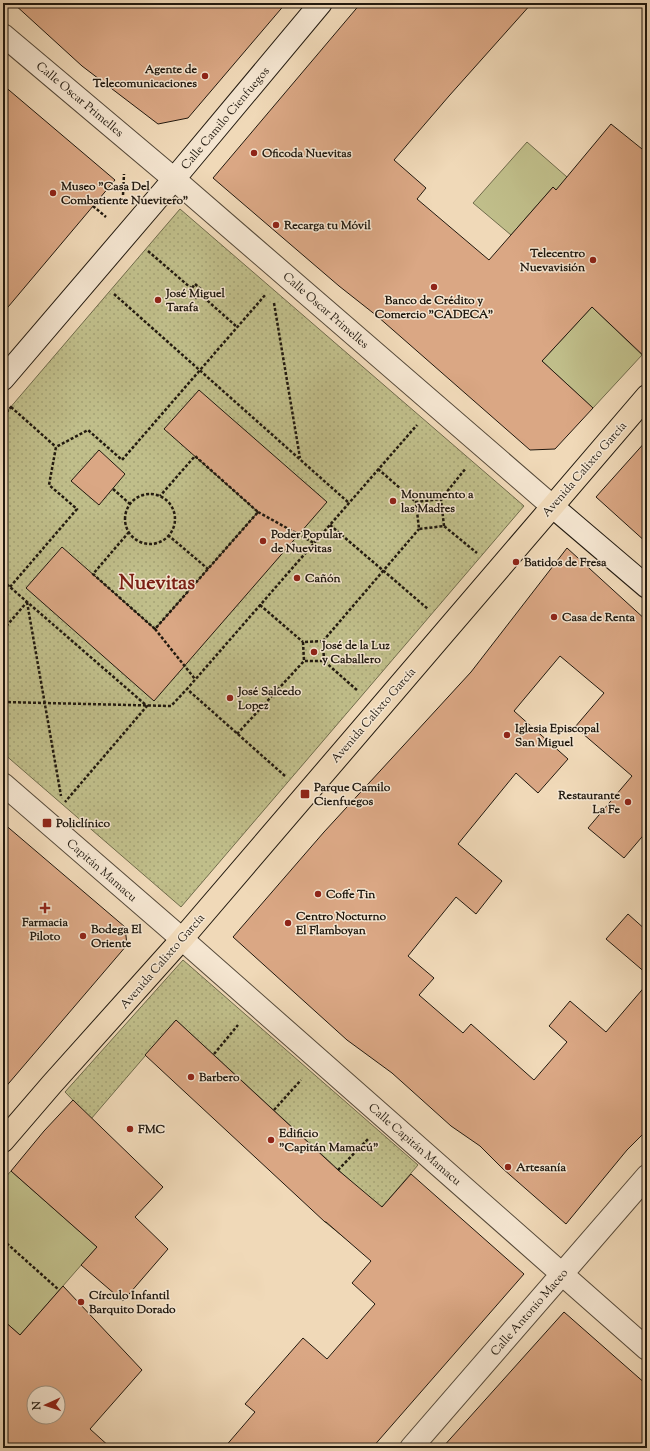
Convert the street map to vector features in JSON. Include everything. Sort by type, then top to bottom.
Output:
[{"type":"main road","name":"Avenida Calixto García","points":[[3,1141],[182,939],[647,396]]},
{"type":"street","name":"Calle Camilo Cienfuegos","points":[[3,379],[174,179],[321,3]]},
{"type":"street","name":"Calle Oscar Primelles","points":[[3,35],[174,179],[277,281],[435,405],[647,587]]},
{"type":"street","name":"Capitán Mamacu","points":[[3,784],[182,939]]},
{"type":"street","name":"Calle Capitán Mamacu","points":[[182,939],[647,1349]]},
{"type":"street","name":"Calle Antonio Maceo","points":[[410,1448],[647,1176]]},
{"type":"path","points":[[122,199],[124,171]]},
{"type":"path","points":[[127,234],[192,289]]},
{"type":"path","points":[[93,274],[349,503]]},
{"type":"path","points":[[56,447],[88,430],[122,460],[277,281]]},
{"type":"path","points":[[277,281],[300,458]]},
{"type":"path","points":[[195,284],[203,291],[200,294],[196,298],[189,292],[195,284]]},
{"type":"path","points":[[200,294],[237,328]]},
{"type":"path","points":[[3,416],[16,401]]},
{"type":"path","points":[[7,403],[56,447]]},
{"type":"path","points":[[3,702],[171,706],[435,405]]},
{"type":"path","points":[[10,587],[77,509],[49,485],[56,447]]},
{"type":"path","points":[[160,496],[195,456],[258,512],[314,543]]},
{"type":"path","points":[[467,466],[441,499],[444,526],[480,556]]},
{"type":"path","points":[[378,469],[416,502],[419,529]]},
{"type":"path","points":[[113,489],[130,504]]},
{"type":"path","points":[[152,494],[160,496],[166,500],[174,514],[172,529],[168,535],[155,543],[140,542],[134,538],[125,525],[126,510],[130,504],[136,498],[143,495],[152,494]]},
{"type":"path","points":[[416,502],[441,499]]},
{"type":"path","points":[[155,629],[258,512]]},
{"type":"path","points":[[330,525],[448,627]]},
{"type":"path","points":[[304,661],[324,661],[324,641],[419,529],[444,526]]},
{"type":"path","points":[[129,532],[93,574],[155,629],[196,679]]},
{"type":"path","points":[[168,535],[208,569]]},
{"type":"path","points":[[3,581],[147,706]]},
{"type":"path","points":[[3,630],[27,602]]},
{"type":"path","points":[[27,602],[63,805],[147,706]]},
{"type":"path","points":[[260,605],[303,642],[324,641]]},
{"type":"path","points":[[237,734],[304,661],[303,642]]},
{"type":"path","points":[[187,689],[305,794]]},
{"type":"path","points":[[214,1054],[255,1004]]},
{"type":"path","points":[[274,1110],[320,1060]]},
{"type":"path","points":[[338,1170],[387,1119]]},
{"type":"path","points":[[3,1240],[59,1290]]},
{"type":"shaded area","points":[[527,142],[567,177],[573,205],[553,187],[511,235],[473,203]]},
{"type":"shaded area","name":"Parque Camilo Cienfuegos","points":[[180,209],[524,506],[181,907],[3,753],[3,416]]},
{"type":"shaded area","points":[[592,307],[642,355],[593,408],[542,361]]},
{"type":"shaded area","points":[[183,960],[418,1165],[351,1243],[325,1222],[356,1186],[176,1020],[91,1119],[65,1092]]},
{"type":"shaded area","points":[[11,1171],[97,1247],[20,1335],[3,1320],[3,1180]]},
{"type":"building","points":[[13,3],[286,3],[188,118],[158,124],[82,66]]},
{"type":"building","points":[[361,3],[532,3],[394,160],[426,188],[417,199],[489,260],[553,187],[556,190],[611,124],[647,153],[647,359],[592,307],[542,361],[593,408],[555,449],[530,450],[377,316],[339,286],[213,178]]},
{"type":"building","name":"Museo \"Casa Del Combatiente Nuevitero\"","points":[[3,85],[115,180],[3,313]]},
{"type":"building","name":"Poder Popular de Nuevitas","points":[[199,390],[327,502],[154,701],[26,588],[62,547],[155,629],[258,512],[164,429]]},
{"type":"building","points":[[647,440],[647,543],[596,497]]},
{"type":"building","points":[[99,450],[125,474],[99,505],[71,481]]},
{"type":"building","points":[[567,548],[647,621],[647,831],[624,858],[588,828],[632,776],[575,727],[604,693],[560,656],[514,711],[568,759],[538,793],[516,773],[458,844],[502,881],[476,914],[456,897],[408,956],[434,978],[419,995],[463,1033],[471,1024],[534,1080],[567,1042],[549,1026],[570,1001],[606,1032],[647,984],[647,1130],[627,1150],[566,1224],[502,1168],[480,1146],[451,1126],[392,1073],[347,1040],[233,937],[324,832],[471,672]]},
{"type":"building","points":[[3,823],[125,927],[127,945],[3,1090]]},
{"type":"building","points":[[628,914],[647,931],[647,974],[606,939]]},
{"type":"building","points":[[176,1020],[338,1170],[382,1207],[411,1174],[524,1274],[372,1448],[224,1448],[255,1412],[245,1404],[303,1338],[327,1359],[375,1304],[352,1283],[371,1261],[325,1222],[145,1055]]},
{"type":"building","points":[[73,1100],[163,1187],[135,1217],[168,1249],[123,1301],[81,1265],[97,1247],[11,1171],[44,1131]]},
{"type":"building","points":[[63,1286],[142,1370],[90,1429],[111,1448],[3,1448],[3,1320],[20,1335]]},
{"type":"building","points":[[564,1312],[647,1385],[647,1448],[442,1448]]},
{"type":"place","name":"Agente de Telecomunicaciones","points":[[205,76]]},
{"type":"place","name":"Oficoda Nuevitas","points":[[254,153]]},
{"type":"place","name":"Museo \"Casa Del Combatiente Nuevitero\"","points":[[53,193]]},
{"type":"place","name":"Recarga tu Móvil","points":[[276,225]]},
{"type":"place","name":"Telecentro Nuevavisión","points":[[593,260]]},
{"type":"place","name":"Banco de Crédito y Comercio \"CADECA\"","points":[[434,287]]},
{"type":"place","name":"José Miguel Tarafa","points":[[158,300]]},
{"type":"place","name":"Monumento a las Madres","points":[[393,501]]},
{"type":"place","name":"Poder Popular de Nuevitas","points":[[263,541]]},
{"type":"place","name":"Batidos de Fresa","points":[[516,562]]},
{"type":"place","name":"Cañón","points":[[297,578]]},
{"type":"place","name":"Casa de Renta","points":[[554,617]]},
{"type":"place","name":"José de la Luz y Caballero","points":[[314,652]]},
{"type":"place","name":"José Salcedo Lopez","points":[[230,698]]},
{"type":"place","name":"Iglesia Episcopal San Miguel","points":[[507,735]]},
{"type":"place","name":"Parque Camilo Cienfuegos","points":[[305,794]]},
{"type":"place","name":"Restaurante La Fe","points":[[628,802]]},
{"type":"place","name":"Policlínico","points":[[47,823]]},
{"type":"place","name":"Coffe Tin","points":[[318,894]]},
{"type":"place","name":"Farmacia Piloto","points":[[45,908]]},
{"type":"place","name":"Centro Nocturno El Flamboyan","points":[[288,923]]},
{"type":"place","name":"Bodega El Oriente","points":[[83,936]]},
{"type":"place","name":"Barbero","points":[[191,1077]]},
{"type":"place","name":"FMC","points":[[130,1129]]},
{"type":"place","name":"Edificio \"Capitán Mamacú\"","points":[[271,1140]]},
{"type":"place","name":"Artesanía","points":[[508,1167]]},
{"type":"place","name":"Círculo Infantil Barquito Dorado","points":[[81,1302]]},
{"type":"district","name":"Nuevitas","points":[[157,582]]}]
